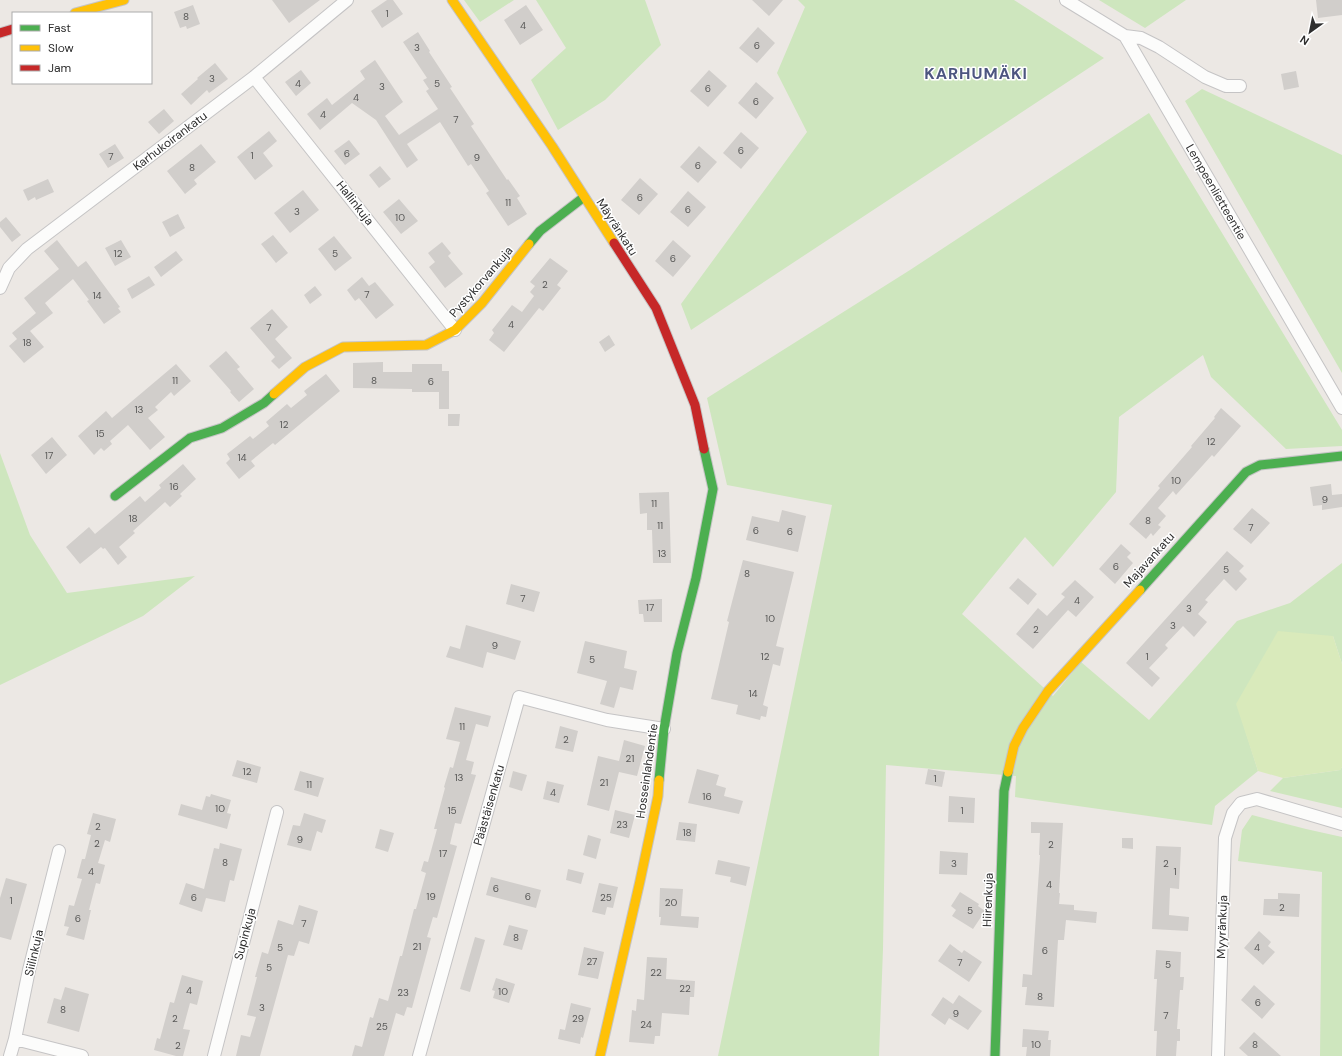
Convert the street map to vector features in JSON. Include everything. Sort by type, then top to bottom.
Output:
[{"type":"street","points":[[79,12],[124,0]]},
{"type":"street","name":"Karhukoirankatu","points":[[1,284],[9,268],[27,249],[254,77],[347,0]]},
{"type":"street","name":"Mäyränkatu","points":[[452,0],[552,146],[656,308],[695,405],[713,489]]},
{"type":"street","name":"Lempeenlietteentie","points":[[1066,0],[1125,36],[1342,408]]},
{"type":"street","points":[[0,33],[12,29]]},
{"type":"street","points":[[1125,36],[1141,38],[1159,47],[1205,77],[1226,86],[1240,86]]},
{"type":"street","name":"Hallinkuja","points":[[254,77],[455,330]]},
{"type":"street","name":"Pystykorvankuja","points":[[115,496],[190,438],[222,428],[264,403],[305,367],[343,347],[426,345],[455,330],[482,303],[540,231],[584,197]]},
{"type":"street","name":"Majavankatu","points":[[1014,746],[1023,728],[1048,691],[1246,472],[1260,465],[1342,456]]},
{"type":"street","name":"Hosseinlahdentie","points":[[600,1056],[658,796],[664,729],[677,653],[696,578],[713,489]]},
{"type":"street","name":"Päästäisenkatu","points":[[419,1056],[519,697],[606,720],[664,729]]},
{"type":"street","name":"Hiirenkuja","points":[[995,1056],[1004,791],[1014,746]]},
{"type":"street","name":"Myyränkuja","points":[[1218,1056],[1225,838],[1232,813],[1241,803],[1257,799],[1342,824]]},
{"type":"street","name":"Supinkuja","points":[[214,1056],[277,812]]},
{"type":"street","name":"Siilinkuja","points":[[10,1056],[15,1039],[29,970],[59,851]]},
{"type":"street","points":[[15,1039],[82,1056]]},
{"type":"green space","points":[[464,0],[514,0],[480,22]]},
{"type":"green space","points":[[536,0],[645,0],[661,45],[605,100],[558,130],[531,80],[566,48]]},
{"type":"green space","points":[[798,0],[1014,0],[1104,58],[691,330],[681,304],[807,132],[777,73],[805,7]]},
{"type":"green space","points":[[1099,0],[1186,0],[1145,28]]},
{"type":"green space","points":[[1202,89],[1342,155],[1342,373],[1185,101]]},
{"type":"green space","points":[[1149,113],[1342,430],[1342,446],[1286,449],[1211,377],[1203,355],[1119,417],[1116,492],[1053,567],[1025,537],[962,614],[1053,696],[1081,662],[1149,720],[1237,621],[1290,603],[1342,563],[1342,664],[1333,636],[1237,704],[1258,771],[1215,806],[1212,825],[1015,797],[1016,776],[886,765],[883,949],[879,1056],[718,1056],[832,505],[727,485],[707,398],[910,270]]},
{"type":"green space","points":[[0,453],[30,535],[67,593],[195,576],[143,616],[0,685]]},
{"type":"green space","points":[[1278,631],[1333,636],[1342,664],[1342,767],[1340,770],[1283,778],[1258,771],[1236,704]]},
{"type":"green space","points":[[1342,767],[1342,808],[1270,791],[1283,778],[1340,770]]},
{"type":"green space","points":[[1252,815],[1342,837],[1342,1056],[1320,1056],[1322,872],[1238,861],[1242,830]]},
{"type":"building","points":[[272,0],[320,0],[289,23]]},
{"type":"building","points":[[387,0],[393,0],[403,14],[382,28],[371,11]]},
{"type":"building","points":[[752,0],[783,0],[769,16]]},
{"type":"building","points":[[1316,0],[1342,0],[1342,15],[1318,18]]},
{"type":"building","points":[[193,5],[200,24],[187,29],[186,26],[180,28],[174,12]]},
{"type":"building","points":[[526,5],[543,30],[520,45],[504,20]]},
{"type":"building","points":[[758,27],[775,43],[757,63],[739,48]]},
{"type":"building","points":[[418,32],[452,87],[450,88],[474,124],[471,126],[507,180],[508,179],[520,196],[517,198],[527,214],[508,226],[486,193],[489,191],[471,164],[468,166],[440,122],[407,144],[418,160],[407,168],[376,120],[352,103],[320,130],[307,114],[327,98],[332,105],[365,79],[360,71],[375,60],[403,102],[385,116],[399,135],[438,109],[426,91],[429,89],[423,80],[427,78],[403,42]]},
{"type":"building","points":[[215,63],[228,79],[209,93],[207,90],[191,105],[181,94]]},
{"type":"building","points":[[301,70],[311,83],[296,96],[285,82]]},
{"type":"building","points":[[709,70],[727,86],[708,107],[690,91]]},
{"type":"building","points":[[1296,71],[1299,87],[1284,90],[1281,74]]},
{"type":"building","points":[[756,82],[774,98],[756,119],[738,103]]},
{"type":"building","points":[[164,109],[174,121],[159,134],[148,122]]},
{"type":"building","points":[[269,131],[277,141],[263,153],[273,166],[255,180],[237,157]]},
{"type":"building","points":[[741,132],[759,148],[741,169],[723,153]]},
{"type":"building","points":[[349,140],[360,154],[345,165],[334,151]]},
{"type":"building","points":[[115,144],[124,158],[108,168],[99,154]]},
{"type":"building","points":[[201,144],[216,162],[194,180],[197,184],[185,194],[167,171]]},
{"type":"building","points":[[699,146],[717,162],[698,183],[680,167]]},
{"type":"building","points":[[380,166],[391,179],[379,188],[369,175]]},
{"type":"building","points":[[640,178],[658,194],[639,215],[621,200]]},
{"type":"building","points":[[48,179],[54,192],[36,200],[35,197],[28,201],[23,190]]},
{"type":"building","points":[[303,190],[319,210],[290,233],[274,213]]},
{"type":"building","points":[[688,191],[706,207],[688,227],[670,212]]},
{"type":"building","points":[[399,199],[418,221],[401,234],[383,212]]},
{"type":"building","points":[[178,214],[185,228],[170,237],[162,222]]},
{"type":"building","points":[[6,217],[21,235],[12,242],[0,227],[0,222]]},
{"type":"building","points":[[273,235],[288,253],[276,263],[261,244]]},
{"type":"building","points":[[334,236],[352,258],[335,271],[318,249]]},
{"type":"building","points":[[57,240],[78,267],[86,261],[120,307],[118,308],[121,312],[104,324],[87,301],[89,300],[73,279],[45,303],[53,313],[30,331],[44,347],[24,363],[9,346],[17,339],[12,333],[36,313],[24,298],[59,269],[44,251]]},
{"type":"building","points":[[121,240],[131,257],[115,266],[105,248]]},
{"type":"building","points":[[673,240],[691,256],[673,277],[655,261]]},
{"type":"building","points":[[442,242],[451,253],[448,256],[463,274],[445,288],[429,267],[435,262],[428,253]]},
{"type":"building","points":[[176,251],[183,260],[161,277],[154,267]]},
{"type":"building","points":[[550,258],[568,271],[557,285],[561,288],[543,311],[539,308],[504,352],[489,340],[494,333],[492,330],[512,305],[522,312],[534,296],[530,292],[535,286],[530,282]]},
{"type":"building","points":[[149,276],[155,285],[132,299],[127,289]]},
{"type":"building","points":[[362,277],[369,286],[375,282],[394,305],[376,319],[359,298],[355,301],[347,290]]},
{"type":"building","points":[[315,286],[322,295],[310,304],[304,295]]},
{"type":"building","points":[[272,309],[288,327],[275,339],[292,358],[279,369],[271,361],[275,357],[250,328]]},
{"type":"building","points":[[609,335],[615,345],[605,352],[599,342]]},
{"type":"building","points":[[226,351],[240,367],[237,369],[254,389],[239,402],[209,366]]},
{"type":"building","points":[[383,362],[383,372],[412,372],[412,364],[442,364],[442,371],[449,371],[449,409],[439,409],[439,392],[412,392],[412,389],[353,388],[353,363]]},
{"type":"building","points":[[176,364],[191,381],[174,396],[171,392],[155,407],[158,410],[148,418],[165,437],[150,450],[128,425],[110,441],[112,444],[104,451],[101,448],[94,455],[78,436],[106,411],[112,418]]},
{"type":"building","points":[[326,374],[340,391],[275,445],[273,443],[251,461],[255,466],[239,479],[226,463],[230,459],[227,454],[250,436],[253,439],[269,426],[266,422],[287,404],[291,408],[307,395],[304,391]]},
{"type":"building","points":[[1221,408],[1241,426],[1214,457],[1212,455],[1176,495],[1173,491],[1158,508],[1166,516],[1158,525],[1161,527],[1153,536],[1151,533],[1146,539],[1129,524],[1160,488],[1158,486],[1192,447],[1191,446],[1215,418],[1214,417]]},
{"type":"building","points":[[448,414],[460,414],[459,426],[448,426]]},
{"type":"building","points":[[52,437],[67,455],[46,474],[31,455]]},
{"type":"building","points":[[183,464],[196,479],[180,494],[182,496],[170,507],[165,502],[133,531],[135,533],[119,547],[127,557],[118,565],[105,548],[103,549],[101,547],[80,564],[66,547],[89,527],[95,534],[140,496],[145,502],[161,488],[159,485]]},
{"type":"building","points":[[1331,484],[1332,495],[1342,494],[1342,507],[1322,510],[1322,505],[1313,506],[1310,487]]},
{"type":"building","points":[[669,492],[671,563],[653,563],[652,530],[647,530],[647,513],[640,514],[639,493]]},
{"type":"building","points":[[1252,508],[1270,523],[1251,544],[1233,529]]},
{"type":"building","points":[[782,510],[806,516],[798,552],[746,540],[752,516],[779,522]]},
{"type":"building","points":[[1121,544],[1131,553],[1127,557],[1133,563],[1115,584],[1099,569]]},
{"type":"building","points":[[1227,551],[1244,566],[1239,571],[1247,579],[1236,591],[1224,579],[1205,600],[1208,602],[1198,614],[1207,622],[1194,637],[1183,626],[1165,645],[1168,648],[1149,668],[1160,678],[1152,687],[1126,663]]},
{"type":"building","points":[[743,560],[794,572],[776,646],[784,648],[780,666],[773,664],[763,705],[768,707],[766,717],[761,716],[760,720],[736,714],[738,705],[711,699],[729,622],[727,621]]},
{"type":"building","points":[[1018,578],[1037,594],[1028,605],[1009,588]]},
{"type":"building","points":[[1075,580],[1094,597],[1076,617],[1068,610],[1033,649],[1016,634],[1038,608],[1047,616],[1065,597],[1061,594]]},
{"type":"building","points":[[511,584],[540,592],[534,612],[506,604]]},
{"type":"building","points":[[662,599],[662,622],[644,622],[643,614],[639,614],[638,600]]},
{"type":"building","points":[[466,625],[521,641],[515,660],[487,652],[483,668],[446,657],[450,646],[460,649]]},
{"type":"building","points":[[585,641],[627,651],[624,668],[637,671],[633,690],[620,687],[614,708],[600,704],[607,681],[577,673]]},
{"type":"building","points":[[455,707],[491,716],[488,727],[476,724],[466,760],[474,762],[471,774],[476,775],[461,824],[455,823],[450,844],[457,846],[437,918],[433,917],[427,937],[431,938],[412,1008],[407,1007],[404,1016],[396,1013],[384,1056],[352,1056],[355,1045],[362,1047],[370,1017],[373,1018],[379,998],[388,1001],[400,956],[402,956],[414,909],[416,909],[426,873],[421,871],[424,861],[428,862],[437,829],[434,829],[445,788],[444,787],[450,767],[453,768],[460,742],[446,739]]},
{"type":"building","points":[[560,726],[578,731],[573,752],[555,748]]},
{"type":"building","points":[[624,740],[645,746],[637,776],[619,772],[609,811],[587,805],[598,756],[619,761]]},
{"type":"building","points":[[237,760],[261,767],[257,783],[232,776]]},
{"type":"building","points":[[697,769],[719,775],[716,785],[726,788],[724,796],[743,801],[739,814],[688,803]]},
{"type":"building","points":[[928,769],[945,772],[942,787],[925,784]]},
{"type":"building","points":[[300,771],[324,778],[318,797],[294,790]]},
{"type":"building","points":[[513,771],[527,775],[522,791],[509,787]]},
{"type":"building","points":[[547,781],[564,785],[559,803],[543,799]]},
{"type":"building","points":[[211,794],[231,800],[227,813],[231,814],[227,829],[178,815],[181,804],[202,810],[206,796],[210,797]]},
{"type":"building","points":[[949,796],[975,798],[974,823],[948,822]]},
{"type":"building","points":[[615,810],[635,815],[629,838],[610,833]]},
{"type":"building","points":[[93,813],[116,819],[110,842],[105,840],[98,863],[105,865],[100,884],[96,883],[89,910],[91,910],[84,940],[66,935],[69,927],[64,926],[69,905],[74,906],[82,879],[77,878],[82,859],[85,859],[91,835],[87,834]]},
{"type":"building","points":[[304,813],[326,820],[322,833],[317,831],[311,851],[287,845],[293,825],[300,826]]},
{"type":"building","points":[[679,822],[697,824],[695,842],[676,840]]},
{"type":"building","points":[[1031,822],[1063,823],[1059,904],[1074,905],[1074,910],[1097,912],[1096,923],[1066,920],[1064,940],[1058,940],[1054,1007],[1025,1005],[1027,987],[1022,987],[1023,974],[1032,975],[1040,855],[1040,833],[1031,833]]},
{"type":"building","points":[[380,829],[394,833],[388,852],[375,848]]},
{"type":"building","points":[[588,835],[601,839],[596,859],[583,855]]},
{"type":"building","points":[[1122,838],[1133,838],[1133,849],[1122,848]]},
{"type":"building","points":[[220,843],[242,849],[234,881],[230,880],[225,902],[206,898],[202,912],[179,904],[186,883],[204,889],[214,848],[219,849]]},
{"type":"building","points":[[1156,846],[1181,847],[1179,889],[1170,888],[1169,915],[1189,917],[1188,931],[1152,929]]},
{"type":"building","points":[[940,851],[968,853],[967,875],[939,874]]},
{"type":"building","points":[[718,860],[750,867],[746,886],[730,882],[731,877],[715,874]]},
{"type":"building","points":[[568,869],[584,873],[581,884],[566,880]]},
{"type":"building","points":[[491,877],[541,890],[536,908],[486,895]]},
{"type":"building","points":[[6,878],[27,884],[11,940],[0,937],[0,898]]},
{"type":"building","points":[[599,883],[618,887],[613,908],[607,907],[605,915],[592,912]]},
{"type":"building","points":[[660,888],[683,889],[681,916],[699,917],[698,928],[660,925]]},
{"type":"building","points":[[960,892],[979,904],[978,906],[985,911],[973,929],[952,916],[956,910],[951,906]]},
{"type":"building","points":[[1278,893],[1300,894],[1299,917],[1263,915],[1264,899],[1278,899]]},
{"type":"building","points":[[299,905],[318,911],[309,944],[299,941],[294,956],[288,955],[260,1056],[236,1056],[241,1035],[250,1037],[256,1017],[247,1015],[262,952],[268,954],[278,920],[293,925]]},
{"type":"building","points":[[509,925],[528,930],[522,950],[503,945]]},
{"type":"building","points":[[1259,931],[1271,942],[1268,946],[1275,952],[1263,965],[1244,948]]},
{"type":"building","points":[[475,937],[485,940],[470,992],[460,989]]},
{"type":"building","points":[[950,944],[962,953],[964,950],[982,962],[969,982],[938,961]]},
{"type":"building","points":[[584,947],[604,952],[598,979],[578,975]]},
{"type":"building","points":[[1156,950],[1181,952],[1180,977],[1184,977],[1183,990],[1180,990],[1177,1029],[1180,1029],[1180,1041],[1177,1041],[1176,1056],[1156,1056],[1157,1031],[1154,1031],[1157,979],[1154,979]]},
{"type":"building","points":[[647,957],[667,958],[666,979],[695,981],[694,997],[690,997],[689,1015],[662,1013],[660,1036],[655,1036],[654,1044],[629,1042],[632,1010],[636,1011],[637,999],[644,1000]]},
{"type":"building","points":[[182,975],[203,981],[197,1005],[190,1003],[183,1029],[190,1030],[183,1056],[176,1056],[154,1050],[157,1038],[160,1039],[170,1002],[174,1003]]},
{"type":"building","points":[[496,978],[515,984],[509,1003],[493,998],[495,991],[492,990]]},
{"type":"building","points":[[1254,985],[1275,1004],[1262,1019],[1241,1000]]},
{"type":"building","points":[[65,987],[89,994],[79,1032],[47,1023],[54,998],[61,1000]]},
{"type":"building","points":[[959,995],[982,1011],[968,1030],[949,1018],[945,1025],[931,1015],[943,997],[953,1004]]},
{"type":"building","points":[[571,1003],[591,1008],[580,1044],[558,1039],[560,1029],[565,1030]]},
{"type":"building","points":[[1023,1029],[1049,1031],[1048,1040],[1051,1040],[1050,1056],[1026,1056],[1027,1047],[1022,1047]]},
{"type":"building","points":[[1254,1032],[1281,1056],[1248,1056],[1239,1048]]},
{"type":"traffic: fast","points":[[529,244],[540,231],[584,197]]},
{"type":"traffic: fast","points":[[115,496],[190,438],[222,428],[264,403],[274,394]]},
{"type":"traffic: fast","points":[[659,780],[664,729],[677,653],[696,578],[713,489],[704,449]]},
{"type":"traffic: fast","points":[[1140,590],[1246,472],[1260,465],[1342,456]]},
{"type":"traffic: fast","points":[[995,1056],[1004,791],[1008,772]]},
{"type":"traffic: slow","points":[[79,12],[124,0]]},
{"type":"traffic: slow","points":[[452,0],[552,146],[614,243]]},
{"type":"traffic: slow","points":[[274,394],[305,367],[343,347],[426,345],[455,330],[482,303],[529,244]]},
{"type":"traffic: slow","points":[[1008,772],[1014,746],[1023,728],[1048,691],[1140,590]]},
{"type":"traffic: slow","points":[[600,1056],[640,881],[658,796],[659,780]]},
{"type":"traffic: jam","points":[[0,33],[12,29]]},
{"type":"traffic: jam","points":[[614,243],[656,308],[695,405],[704,449]]},
{"type":"district","name":"KARHUMÄKI","points":[[976,73]]}]
